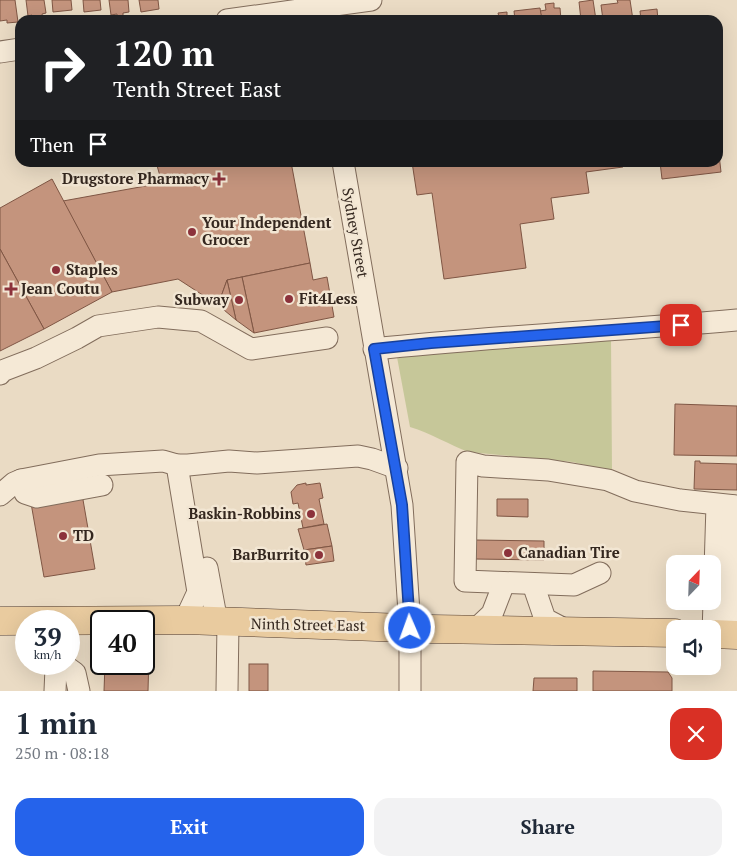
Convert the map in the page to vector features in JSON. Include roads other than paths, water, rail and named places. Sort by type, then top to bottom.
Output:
[{"type":"main road","name":"Ninth Street East","points":[[0,620],[185,620],[222,623],[476,630],[666,633]]},
{"type":"street","points":[[267,15],[371,0]]},
{"type":"street","points":[[0,52],[15,50]]},
{"type":"street","name":"Sydney Street","points":[[344,167],[402,505],[410,628],[410,691]]},
{"type":"street","points":[[0,374],[2,371],[36,358],[98,326],[158,317],[200,321],[250,348],[327,338]]},
{"type":"street","points":[[374,349],[737,320]]},
{"type":"street","points":[[0,495],[14,483],[21,480],[91,466],[163,461],[182,465],[229,461],[257,463],[358,456],[397,468]]},
{"type":"street","points":[[600,573],[574,585],[465,581],[467,462],[483,466],[548,470],[608,480],[635,490],[680,500],[729,505],[723,635]]},
{"type":"street","points":[[182,465],[198,592],[185,620]]},
{"type":"street","points":[[182,465],[222,623],[227,691]]},
{"type":"street","points":[[21,480],[25,493],[37,497],[102,485]]},
{"type":"street","points":[[476,630],[492,614],[504,583]]},
{"type":"street","points":[[533,584],[545,618],[570,632]]},
{"type":"street","points":[[56,691],[59,675]]},
{"type":"street","points":[[76,675],[79,691]]},
{"type":"place","name":"Drugstore Pharmacy","points":[[219,179]]},
{"type":"place","name":"Your Independent Grocer","points":[[192,232]]},
{"type":"place","name":"Staples","points":[[56,270]]},
{"type":"place","name":"Jean Coutu","points":[[11,289]]},
{"type":"place","name":"Fit4Less","points":[[289,299]]},
{"type":"place","name":"Subway","points":[[239,300]]},
{"type":"place","name":"Baskin-Robbins","points":[[311,514]]},
{"type":"place","name":"TD","points":[[63,536]]},
{"type":"place","name":"Canadian Tire","points":[[508,553]]},
{"type":"place","name":"BarBurrito","points":[[319,555]]}]
